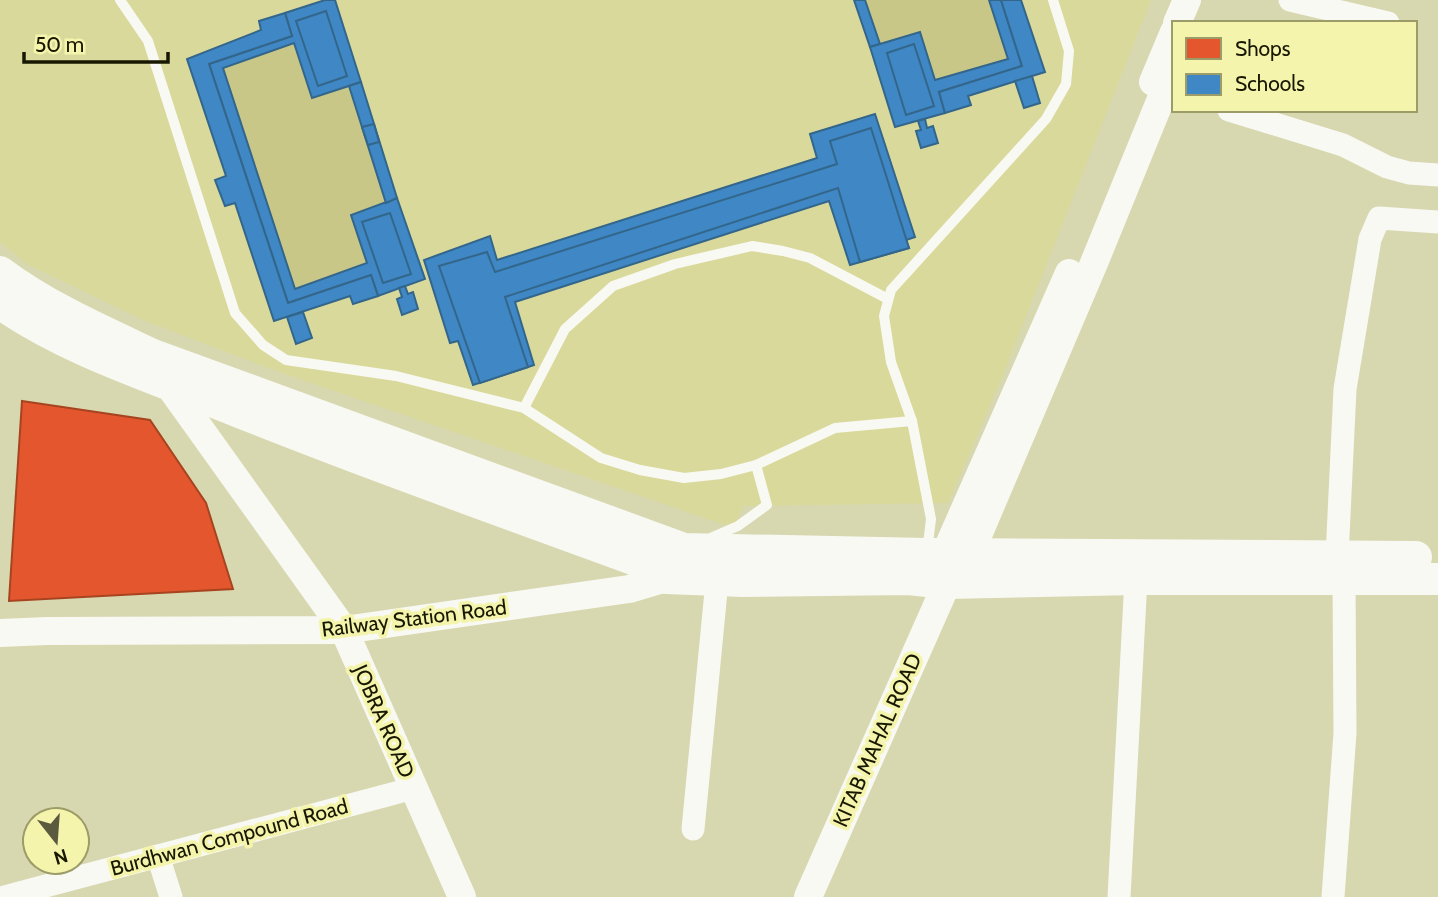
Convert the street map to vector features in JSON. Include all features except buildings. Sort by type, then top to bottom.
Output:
[{"type":"main road","points":[[0,272],[21,288],[79,320],[153,355],[684,549],[947,561],[1340,568],[1438,579]]},
{"type":"main road","points":[[0,303],[21,318],[168,384],[323,446],[655,567],[666,578],[717,581],[908,579],[947,561],[1136,579],[1340,568],[1438,557]]},
{"type":"main road","points":[[153,355],[168,384]]},
{"type":"street","points":[[1178,21],[1187,0]]},
{"type":"street","points":[[1193,21],[1201,0]]},
{"type":"street","points":[[1290,0],[1379,21]]},
{"type":"street","points":[[947,561],[1172,37]]},
{"type":"street","points":[[947,561],[1094,263],[1171,80]]},
{"type":"street","points":[[1236,112],[1343,145],[1387,167],[1409,173],[1438,175]]},
{"type":"street","points":[[1333,897],[1345,733],[1340,568],[1345,389],[1370,239],[1379,218],[1438,222]]},
{"type":"street","name":"JOBRA ROAD","points":[[168,384],[344,630],[462,897]]},
{"type":"street","points":[[666,578],[684,549]]},
{"type":"street","name":"KITAB MAHAL ROAD","points":[[807,897],[947,561]]},
{"type":"street","name":"Railway Station Road","points":[[0,633],[344,630],[629,589],[666,578]]},
{"type":"street","points":[[1119,897],[1136,579]]},
{"type":"street","points":[[694,829],[717,581]]},
{"type":"street","name":"Burdhwan Compound Road","points":[[4,897],[414,788]]},
{"type":"street","points":[[158,856],[171,897]]},
{"type":"lane","points":[[120,0],[148,41],[235,313],[263,345],[286,360],[396,376],[524,408],[601,458],[640,470],[684,478],[721,474],[756,465],[835,428],[912,421]]},
{"type":"lane","points":[[947,561],[930,519],[912,421],[891,362],[884,316],[891,290],[1046,118],[1066,84],[1069,51],[1053,0]]},
{"type":"lane","points":[[524,408],[565,329],[613,286],[675,264],[752,246],[783,251],[810,258],[888,299]]},
{"type":"lane","points":[[684,549],[738,526],[766,505],[756,465]]},
{"type":"shaded area","points":[[0,0],[1151,0],[1004,372],[948,503],[743,506],[734,528],[279,372],[143,320],[27,264],[0,242]]},
{"type":"shaded area","points":[[865,0],[989,0],[1008,59],[935,80],[920,33],[880,44]]},
{"type":"shaded area","points":[[294,43],[312,98],[349,86],[386,203],[351,215],[367,263],[295,289],[223,68]]}]
